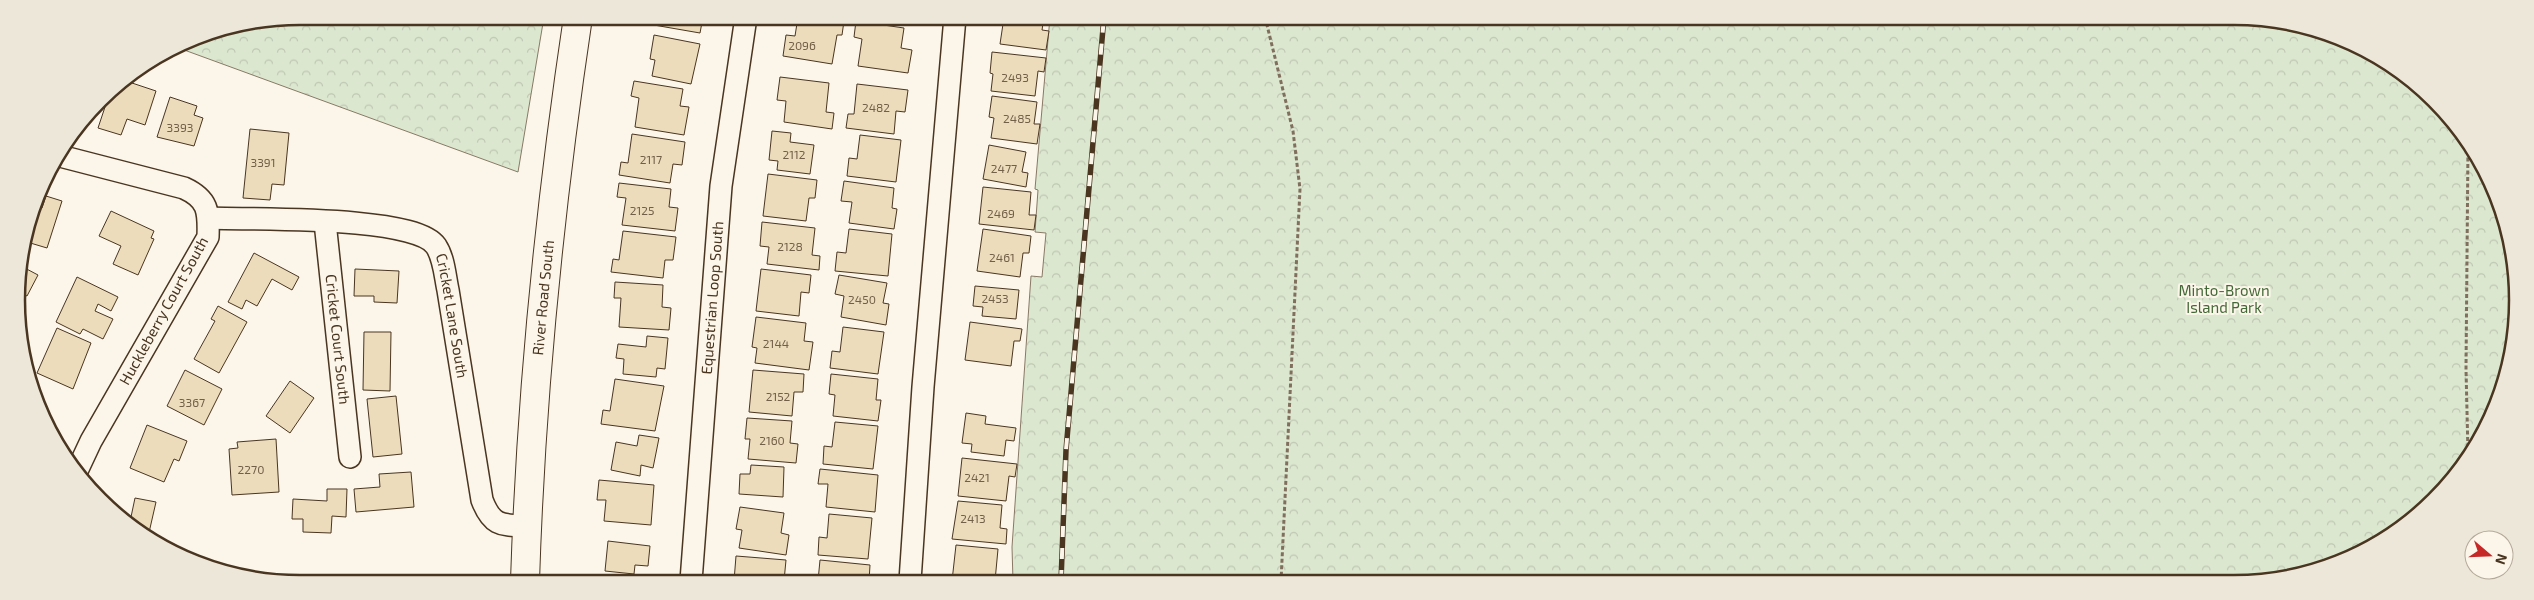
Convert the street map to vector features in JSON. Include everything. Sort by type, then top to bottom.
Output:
[{"type":"main road","name":"River Road South","points":[[524,575],[537,356],[557,176],[577,25]]},
{"type":"street","name":"Equestrian Loop South","points":[[691,575],[721,186],[745,25]]},
{"type":"street","points":[[910,575],[923,387],[954,25]]},
{"type":"street","name":"Huckleberry Court South","points":[[65,157],[184,188],[201,199],[209,218],[208,237],[91,441],[80,464]]},
{"type":"street","name":"Cricket Lane South","points":[[209,218],[325,222],[398,228],[416,232],[436,246],[442,259],[448,290],[482,500],[487,514],[496,522],[526,526]]},
{"type":"street","name":"Cricket Court South","points":[[325,222],[350,457]]},
{"type":"path","points":[[1267,25],[1293,131],[1300,189],[1280,575]]},
{"type":"path","points":[[2468,156],[2466,359],[2468,445]]},
{"type":"green space","points":[[300,25],[543,25],[518,172],[185,50],[229,34],[264,27]]},
{"type":"green space","name":"Minto-Brown Island Park","points":[[1049,25],[2234,25],[2270,27],[2305,34],[2339,46],[2356,53],[2387,71],[2415,93],[2441,119],[2463,147],[2481,178],[2500,229],[2504,246],[2509,300],[2507,336],[2500,371],[2481,422],[2463,453],[2441,481],[2415,507],[2387,529],[2356,547],[2305,566],[2270,573],[2234,575],[1013,575],[1012,547],[1031,276],[1042,277],[1046,233],[1035,232],[1038,190],[1035,189]]},
{"type":"building","points":[[654,25],[702,25],[700,33]]},
{"type":"building","points":[[797,25],[843,25],[842,35],[837,35],[832,64],[783,56],[786,35],[795,36]]},
{"type":"building","points":[[856,25],[883,25],[904,28],[901,48],[912,50],[908,73],[858,66],[862,39],[854,37]]},
{"type":"building","points":[[1003,25],[1043,25],[1042,30],[1049,31],[1046,50],[1000,44]]},
{"type":"building","points":[[654,35],[700,44],[691,84],[652,76],[655,60],[650,59]]},
{"type":"building","points":[[992,52],[1046,58],[1044,72],[1038,71],[1035,96],[991,91],[993,74],[990,73]]},
{"type":"building","points":[[780,77],[829,83],[826,112],[834,113],[832,129],[784,122],[786,101],[777,100]]},
{"type":"building","points":[[634,81],[683,89],[680,106],[689,107],[684,135],[635,127],[639,98],[631,96]]},
{"type":"building","points":[[132,83],[156,91],[145,125],[127,119],[121,135],[98,128],[105,107]]},
{"type":"building","points":[[857,84],[908,90],[905,112],[896,111],[894,134],[846,128],[848,114],[854,114]]},
{"type":"building","points":[[992,96],[1037,102],[1034,124],[1040,124],[1037,144],[991,138],[994,118],[989,117]]},
{"type":"building","points":[[170,97],[197,106],[194,115],[203,118],[194,146],[157,137]]},
{"type":"building","points":[[250,129],[289,133],[284,185],[272,184],[270,200],[243,198]]},
{"type":"building","points":[[772,131],[791,133],[790,142],[814,145],[810,174],[777,170],[778,161],[769,160]]},
{"type":"building","points":[[632,134],[685,142],[682,165],[673,164],[670,183],[619,175],[621,162],[628,163]]},
{"type":"building","points":[[860,135],[901,140],[896,182],[847,176],[849,158],[857,159]]},
{"type":"building","points":[[989,145],[1026,152],[1022,172],[1028,173],[1026,187],[983,179]]},
{"type":"building","points":[[768,174],[817,180],[815,198],[809,198],[806,221],[763,216]]},
{"type":"building","points":[[844,181],[894,188],[892,208],[897,209],[894,229],[849,223],[852,202],[841,201]]},
{"type":"building","points":[[619,183],[671,189],[669,207],[678,208],[675,231],[622,225],[626,198],[617,197]]},
{"type":"building","points":[[983,187],[1031,192],[1029,215],[1036,215],[1034,230],[979,224]]},
{"type":"building","points":[[46,196],[62,201],[47,248],[31,243]]},
{"type":"building","points":[[111,211],[154,231],[151,238],[154,239],[138,275],[113,264],[121,246],[99,236]]},
{"type":"building","points":[[762,222],[815,228],[812,255],[820,256],[819,270],[767,264],[769,247],[760,246]]},
{"type":"building","points":[[849,229],[892,234],[888,276],[835,271],[837,252],[846,253]]},
{"type":"building","points":[[983,229],[1031,236],[1029,253],[1023,253],[1020,277],[977,271]]},
{"type":"building","points":[[623,231],[676,237],[673,260],[665,260],[663,278],[611,272],[613,259],[619,260]]},
{"type":"building","points":[[254,253],[299,277],[292,290],[272,279],[257,306],[246,300],[242,309],[228,302]]},
{"type":"building","points":[[27,269],[38,275],[27,296],[25,295]]},
{"type":"building","points":[[355,269],[399,271],[397,303],[374,302],[374,296],[354,296]]},
{"type":"building","points":[[761,269],[811,275],[809,293],[801,292],[799,316],[756,311]]},
{"type":"building","points":[[839,275],[887,283],[883,303],[889,304],[886,325],[841,317],[844,296],[835,294]]},
{"type":"building","points":[[77,277],[118,297],[111,311],[98,304],[95,311],[113,319],[103,339],[83,329],[80,334],[56,322]]},
{"type":"building","points":[[615,282],[663,285],[662,307],[671,308],[669,330],[619,327],[621,298],[614,298]]},
{"type":"building","points":[[975,286],[1019,290],[1016,319],[982,316],[983,307],[973,306]]},
{"type":"building","points":[[218,306],[247,322],[219,373],[194,359],[215,321],[211,319]]},
{"type":"building","points":[[756,317],[806,323],[804,341],[813,342],[809,370],[755,363],[757,348],[752,347]]},
{"type":"building","points":[[970,322],[1022,329],[1020,341],[1014,341],[1011,366],[965,360]]},
{"type":"building","points":[[843,327],[884,332],[878,374],[830,368],[832,351],[840,352]]},
{"type":"building","points":[[57,328],[91,343],[73,389],[37,373]]},
{"type":"building","points":[[364,332],[391,332],[390,391],[363,390]]},
{"type":"building","points":[[647,336],[668,338],[665,369],[657,368],[656,377],[623,374],[624,359],[616,358],[618,344],[646,347]]},
{"type":"building","points":[[185,370],[222,389],[204,425],[167,406]]},
{"type":"building","points":[[753,370],[804,374],[803,392],[794,392],[792,416],[749,412]]},
{"type":"building","points":[[831,374],[878,379],[876,400],[881,400],[878,421],[833,416],[835,395],[829,394]]},
{"type":"building","points":[[615,379],[664,386],[655,431],[601,424],[603,410],[610,411]]},
{"type":"building","points":[[290,381],[314,398],[290,433],[266,416]]},
{"type":"building","points":[[396,396],[402,454],[373,457],[367,399]]},
{"type":"building","points":[[966,413],[986,416],[985,424],[1016,428],[1014,441],[1006,440],[1004,456],[971,452],[972,444],[962,443]]},
{"type":"building","points":[[747,418],[792,421],[790,443],[798,444],[796,463],[748,459],[750,439],[745,439]]},
{"type":"building","points":[[835,422],[878,426],[873,469],[823,464],[824,446],[832,447]]},
{"type":"building","points":[[147,425],[187,441],[179,461],[174,459],[164,482],[130,468]]},
{"type":"building","points":[[639,435],[659,438],[653,468],[641,465],[640,476],[611,470],[616,442],[637,446]]},
{"type":"building","points":[[276,439],[279,492],[232,495],[229,449],[238,448],[237,442]]},
{"type":"building","points":[[962,458],[1017,464],[1015,477],[1009,476],[1006,501],[958,496]]},
{"type":"building","points":[[751,465],[784,467],[783,497],[739,494],[740,474],[750,474]]},
{"type":"building","points":[[820,469],[878,475],[875,512],[826,507],[828,484],[818,484]]},
{"type":"building","points":[[411,472],[414,507],[356,512],[354,489],[380,487],[379,474]]},
{"type":"building","points":[[599,480],[654,485],[651,525],[604,521],[606,500],[597,500]]},
{"type":"building","points":[[327,489],[347,489],[346,517],[332,516],[331,533],[303,532],[303,519],[292,519],[293,499],[327,501]]},
{"type":"building","points":[[135,498],[156,502],[149,530],[131,517]]},
{"type":"building","points":[[958,501],[1002,505],[1000,528],[1007,529],[1006,544],[952,539]]},
{"type":"building","points":[[740,507],[784,513],[781,533],[789,535],[786,555],[739,548],[742,530],[736,529]]},
{"type":"building","points":[[829,514],[872,518],[868,559],[818,555],[819,537],[827,538]]},
{"type":"building","points":[[608,541],[650,546],[648,566],[635,565],[634,574],[605,571]]},
{"type":"building","points":[[956,545],[998,549],[996,575],[953,575]]},
{"type":"building","points":[[736,556],[786,560],[785,575],[734,575]]},
{"type":"building","points":[[820,560],[870,565],[869,575],[819,575]]},
{"type":"railway","points":[[1061,575],[1066,450],[1103,25]]}]
